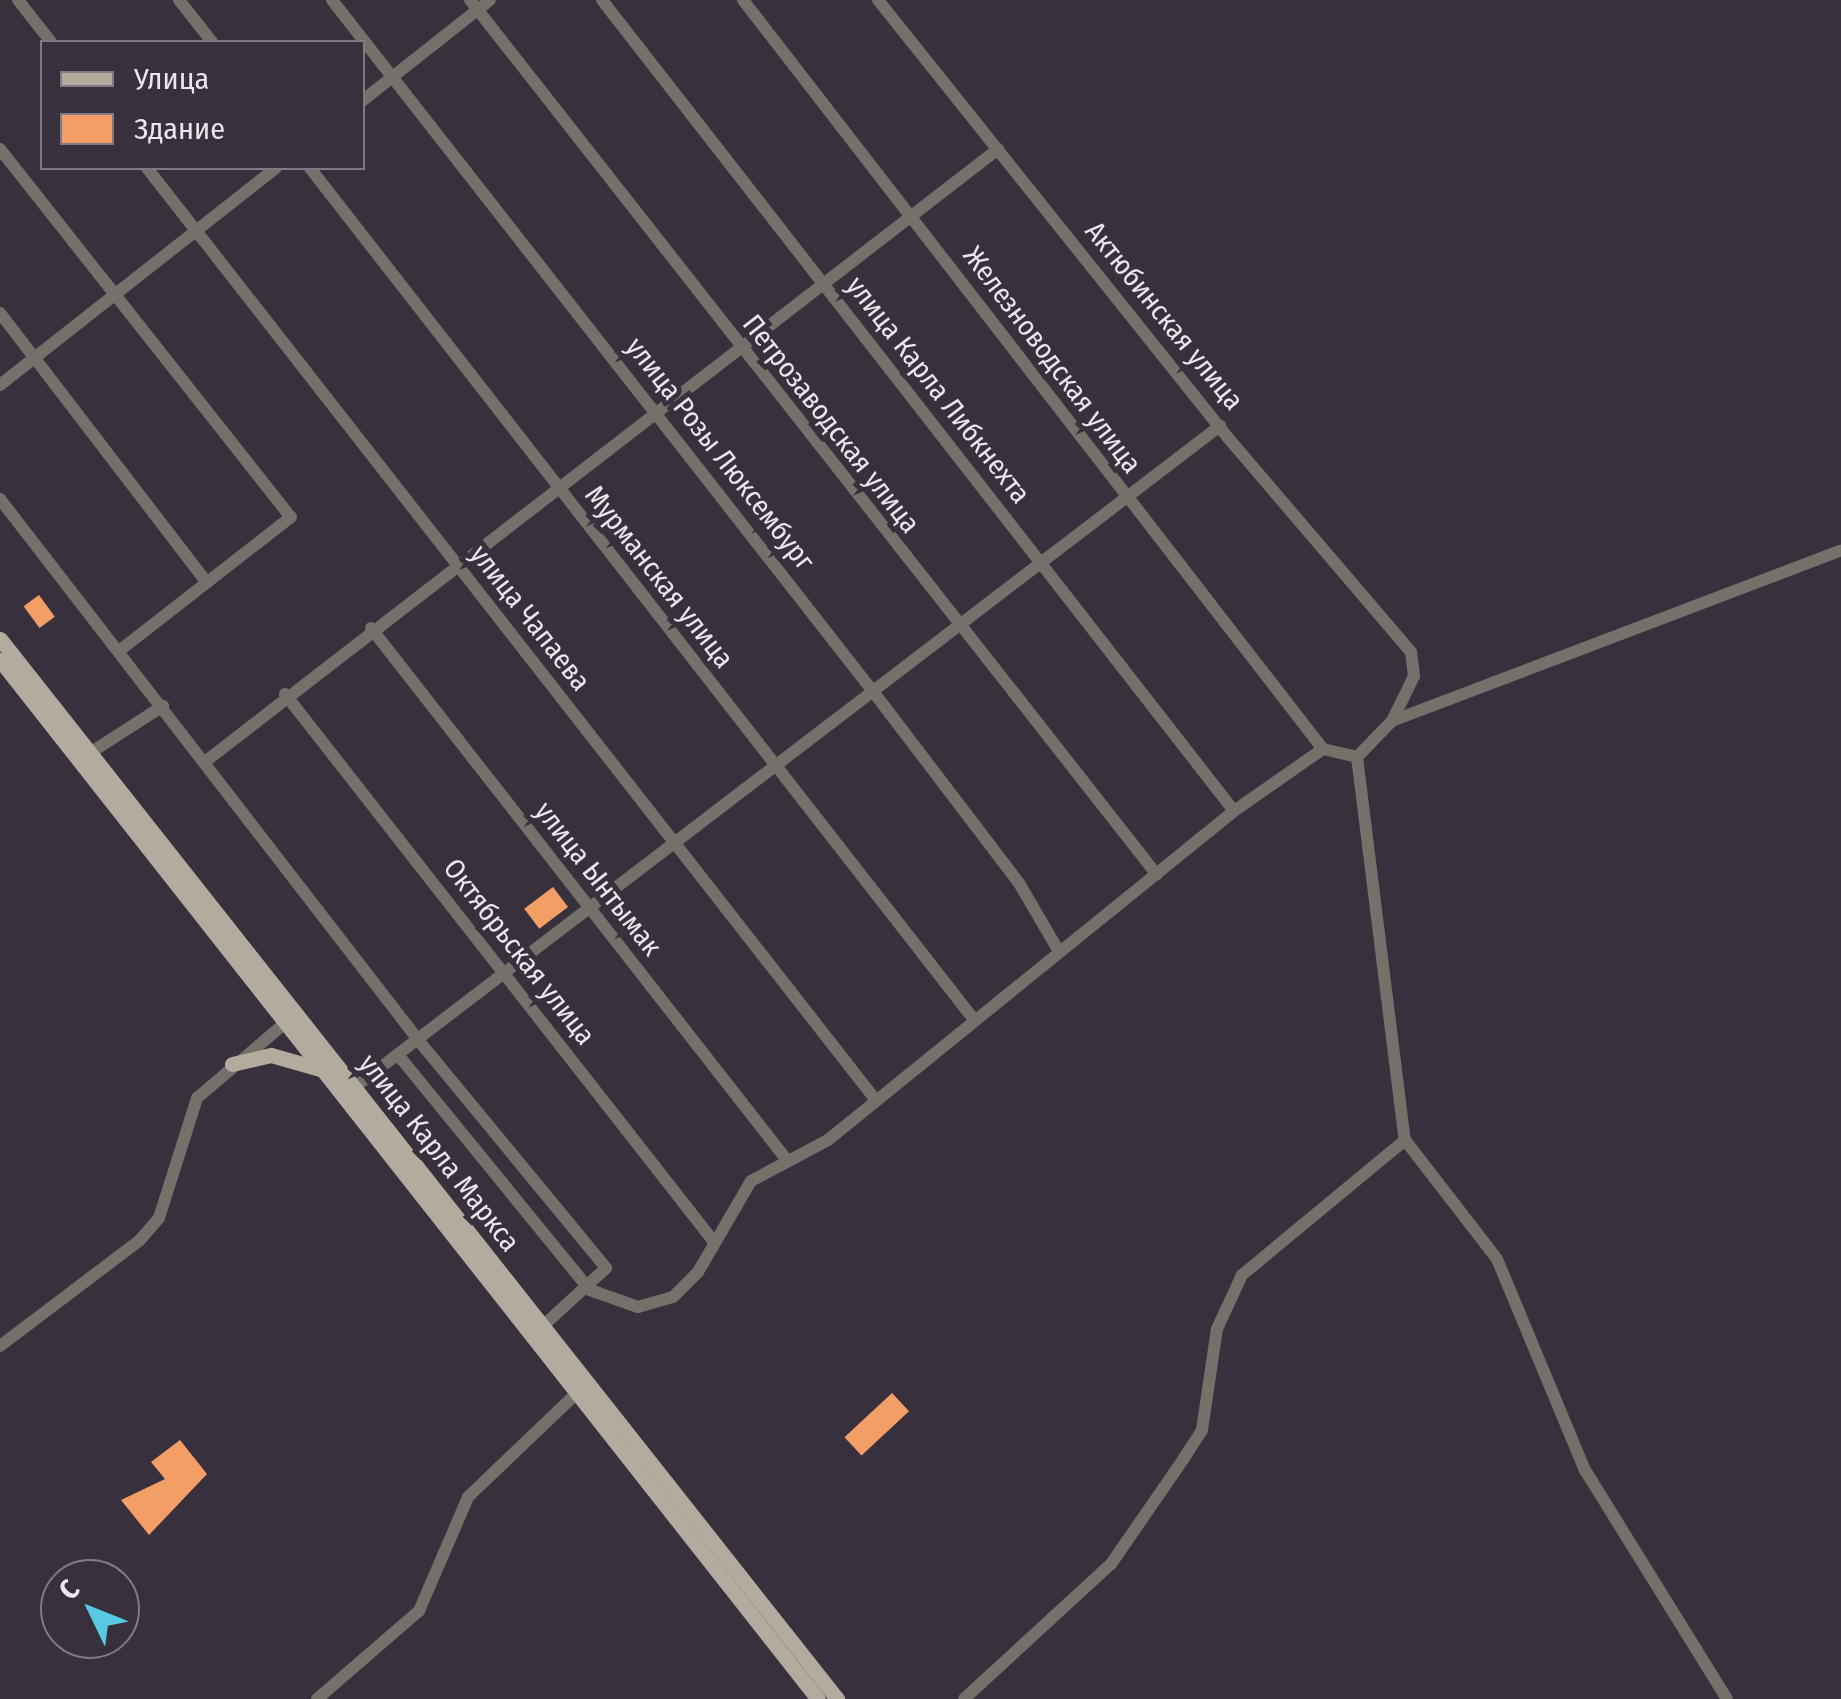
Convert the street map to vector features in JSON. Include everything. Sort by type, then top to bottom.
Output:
[{"type":"main road","name":"улица Карла Маркса","points":[[1,648],[90,753],[291,1018],[322,1069],[837,1699]]},
{"type":"main road","name":"улица Карла Маркса","points":[[1,648],[291,1018],[355,1088],[544,1326],[583,1386],[818,1699]]},
{"type":"main road","points":[[232,1064],[271,1054],[322,1069]]},
{"type":"street","points":[[18,0],[49,40]]},
{"type":"street","points":[[179,0],[210,40]]},
{"type":"street","name":"улица Розы Люксембург","points":[[332,0],[363,40]]},
{"type":"street","points":[[365,99],[474,5],[490,0]]},
{"type":"street","name":"улица Карла Либкнехта","points":[[602,0],[1234,811]]},
{"type":"street","name":"Железноводская улица","points":[[744,0],[1323,749]]},
{"type":"street","name":"Актюбинская улица","points":[[878,0],[1412,661],[1414,676],[1392,721]]},
{"type":"street","name":"Петрозаводская улица","points":[[474,5],[1156,875]]},
{"type":"street","name":"улица Розы Люксембург","points":[[365,43],[875,694],[1019,883],[1057,948]]},
{"type":"street","points":[[0,148],[292,518],[119,651]]},
{"type":"street","points":[[206,761],[285,694],[653,409],[998,149]]},
{"type":"street","name":"улица Чапаева","points":[[150,170],[874,1098]]},
{"type":"street","points":[[0,384],[115,290],[273,170]]},
{"type":"street","name":"Мурманская улица","points":[[312,170],[971,1016]]},
{"type":"street","points":[[0,313],[206,583]]},
{"type":"street","points":[[355,1088],[875,694],[1220,426]]},
{"type":"street","points":[[0,500],[206,761],[419,1041],[606,1268],[590,1290],[544,1326]]},
{"type":"street","points":[[1357,756],[1392,721],[1841,550]]},
{"type":"street","name":"улица Ынтымак","points":[[371,628],[786,1159]]},
{"type":"street","name":"Октябрьская улица","points":[[285,694],[714,1242]]},
{"type":"street","points":[[90,753],[163,706]]},
{"type":"street","points":[[399,1056],[590,1290],[638,1308],[674,1297],[714,1242],[733,1201],[786,1159],[828,1140],[971,1016],[1234,811],[1323,749],[1357,756]]},
{"type":"street","points":[[1357,756],[1405,1140],[1497,1259],[1585,1470],[1727,1699]]},
{"type":"street","points":[[0,1346],[159,1218],[196,1098],[291,1018]]},
{"type":"street","points":[[964,1699],[1111,1564],[1184,1458],[1202,1430],[1217,1329],[1242,1276],[1405,1140]]},
{"type":"street","points":[[317,1699],[420,1611],[468,1497],[583,1386]]},
{"type":"building","points":[[39,595],[55,617],[39,628],[24,606]]},
{"type":"building","points":[[553,887],[568,907],[539,929],[524,909]]},
{"type":"building","points":[[892,1393],[909,1411],[862,1456],[844,1437]]},
{"type":"building","points":[[180,1440],[207,1474],[149,1535],[121,1500],[165,1479],[151,1462]]}]
